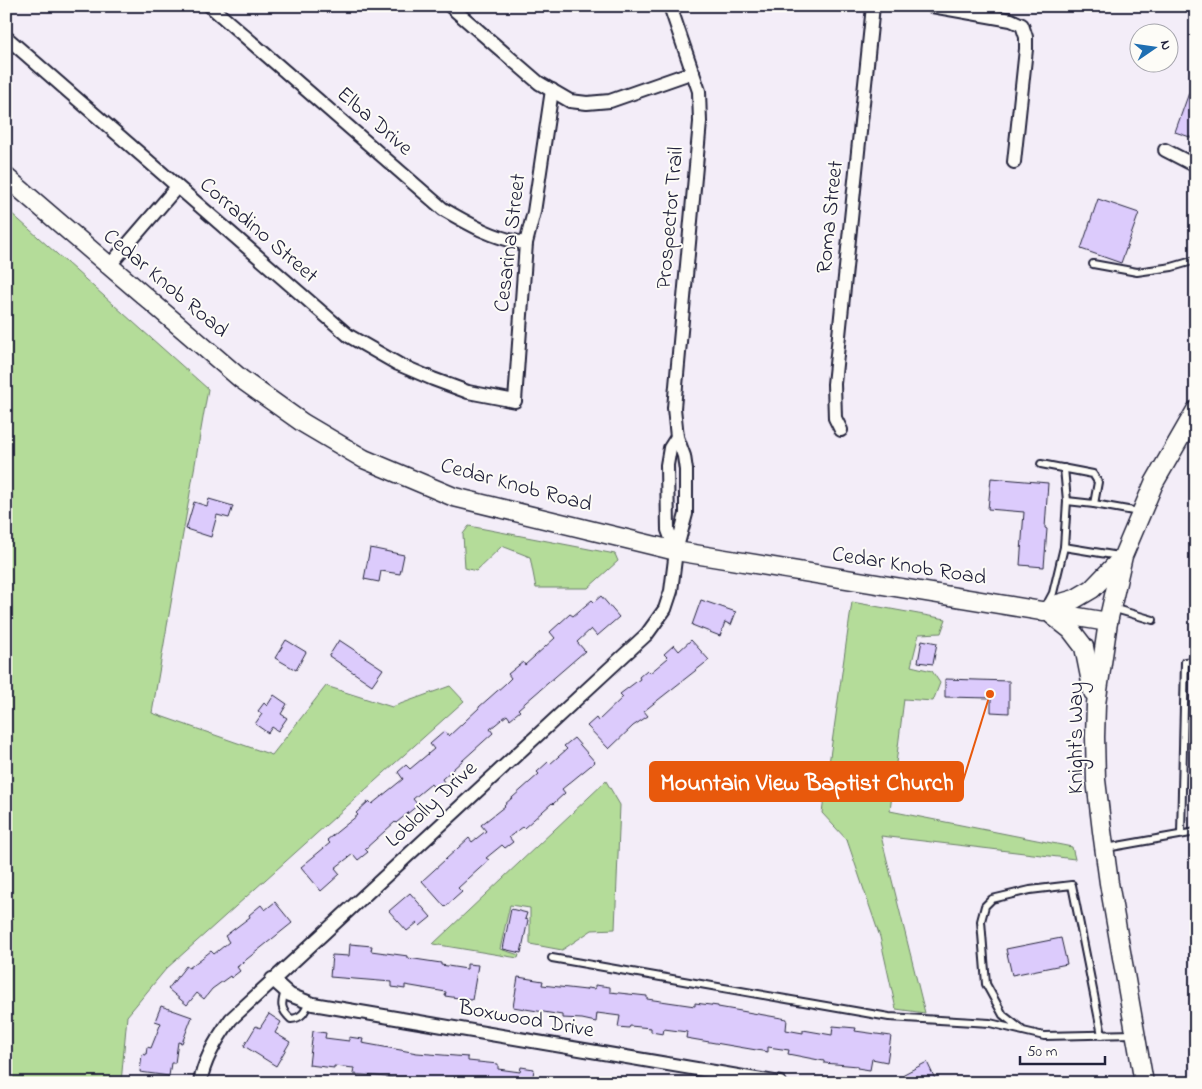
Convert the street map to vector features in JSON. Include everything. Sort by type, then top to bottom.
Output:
[{"type":"street","name":"Elba Drive","points":[[210,6],[443,209],[493,235],[515,242],[526,243]]},
{"type":"street","points":[[450,6],[539,83],[570,101],[587,103],[610,101],[693,72]]},
{"type":"street","name":"Prospector Trail","points":[[670,6],[699,92],[700,122],[674,408],[676,437],[684,456],[687,499],[683,529],[676,551]]},
{"type":"street","name":"Roma Street","points":[[841,430],[835,418],[834,384],[873,6]]},
{"type":"street","points":[[932,6],[1011,20],[1022,25],[1026,37],[1026,49],[1014,162]]},
{"type":"street","name":"Corradino Street","points":[[6,37],[349,336],[398,364],[433,379],[468,392],[515,401]]},
{"type":"street","name":"Cesarina Street","points":[[515,401],[526,243],[534,212],[552,90]]},
{"type":"street","points":[[1165,150],[1196,166]]},
{"type":"street","name":"Cedar Knob Road","points":[[6,178],[241,378],[303,423],[364,459],[454,497],[676,551],[1046,613],[1110,615]]},
{"type":"street","points":[[109,266],[177,187]]},
{"type":"street","name":"Knight's Way","points":[[1144,1083],[1110,893],[1104,848],[1096,780],[1096,704],[1110,615],[1123,556],[1140,513],[1168,457],[1196,410]]},
{"type":"street","name":"Prospector Trail","points":[[676,437],[670,448],[667,465],[668,530],[676,551]]},
{"type":"street","name":"Loblolly Drive","points":[[200,1083],[202,1072],[215,1040],[231,1019],[272,979],[648,634],[666,609],[671,591],[676,551]]},
{"type":"street","points":[[1096,704],[1084,647],[1071,630],[1046,613],[1058,604],[1075,599],[1092,589],[1123,556]]},
{"type":"street","name":"Boxwood Drive","points":[[272,979],[290,995],[309,1002],[780,1083]]},
{"type":"lane","points":[[1093,264],[1137,272],[1172,267],[1196,260]]},
{"type":"lane","points":[[1041,464],[1092,474],[1098,482],[1094,504]]},
{"type":"lane","points":[[1046,613],[1064,547],[1067,501],[1064,468]]},
{"type":"lane","points":[[1067,501],[1140,513]]},
{"type":"lane","points":[[1064,547],[1123,556]]},
{"type":"lane","points":[[1110,615],[1152,620]]},
{"type":"lane","points":[[1181,834],[1185,662],[1196,661]]},
{"type":"lane","points":[[1104,848],[1196,832]]},
{"type":"lane","points":[[1023,1031],[1003,1015],[986,984],[981,921],[986,906],[992,899],[1030,890],[1072,885],[1102,1035]]},
{"type":"lane","points":[[552,958],[889,1017],[990,1023],[1044,1036],[1135,1034]]},
{"type":"lane","points":[[285,991],[282,1003],[284,1013],[290,1019],[298,1019],[304,1013],[309,1002]]},
{"type":"green space","points":[[10,212],[208,389],[152,713],[272,755],[326,686],[392,707],[450,686],[464,701],[166,969],[127,1016],[121,1083],[6,1083],[6,222]]},
{"type":"green space","points":[[469,526],[615,554],[618,561],[588,588],[536,588],[530,557],[502,546],[476,571],[465,568],[463,534]]},
{"type":"green space","points":[[852,602],[946,619],[941,633],[919,634],[911,666],[932,671],[940,683],[933,701],[904,699],[890,811],[1072,847],[1075,859],[881,836],[925,1013],[896,1009],[880,937],[847,840],[822,813]]},
{"type":"green space","points":[[606,781],[620,805],[615,929],[592,930],[562,950],[530,944],[530,908],[510,905],[500,949],[519,955],[518,958],[433,944]]},
{"type":"building","points":[[1196,76],[1196,139],[1175,132]]},
{"type":"building","points":[[1098,199],[1139,213],[1121,263],[1081,249]]},
{"type":"building","points":[[991,478],[1048,483],[1044,567],[1020,565],[1024,512],[988,509]]},
{"type":"building","points":[[209,499],[233,506],[229,518],[217,515],[211,537],[186,529],[194,502],[207,506]]},
{"type":"building","points":[[370,548],[404,555],[400,574],[381,571],[379,582],[364,579]]},
{"type":"building","points":[[601,596],[619,617],[597,636],[591,629],[577,642],[585,651],[518,709],[520,711],[510,719],[507,715],[490,729],[493,733],[442,779],[444,782],[435,789],[431,784],[413,799],[418,805],[395,822],[365,849],[368,852],[358,860],[353,854],[335,868],[340,874],[321,891],[301,867],[330,843],[327,840],[358,815],[356,813],[369,801],[372,804],[403,779],[398,772],[406,765],[410,769],[434,749],[430,744],[445,731],[449,736],[511,678],[508,674],[523,662],[525,665],[555,638],[550,632],[570,614],[573,616],[592,600],[594,602]]},
{"type":"building","points":[[701,600],[736,612],[731,625],[725,622],[720,636],[692,625]]},
{"type":"building","points":[[286,640],[306,652],[296,670],[275,658]]},
{"type":"building","points":[[339,640],[383,669],[372,685],[329,656]]},
{"type":"building","points":[[691,640],[709,660],[644,711],[648,716],[633,726],[609,749],[587,726],[596,718],[598,721],[623,697],[620,694],[640,679],[639,677],[647,670],[650,673],[668,658],[664,654],[674,645],[679,651]]},
{"type":"building","points":[[922,640],[937,643],[933,664],[918,662]]},
{"type":"building","points":[[945,679],[1009,681],[1009,713],[991,712],[991,698],[945,697]]},
{"type":"building","points":[[274,695],[287,704],[281,714],[287,718],[278,731],[272,727],[268,733],[255,724],[262,714],[258,711],[264,703],[267,706]]},
{"type":"building","points":[[574,738],[595,762],[562,789],[565,793],[553,804],[524,828],[509,837],[513,842],[505,848],[502,845],[486,858],[489,860],[458,888],[462,892],[445,907],[422,881],[469,838],[472,842],[486,831],[481,825],[505,806],[539,774],[537,772],[548,762],[550,764],[567,749],[564,746]]},
{"type":"building","points":[[410,893],[431,917],[420,926],[417,923],[407,931],[389,911]]},
{"type":"building","points":[[275,902],[292,923],[237,967],[240,971],[212,989],[204,999],[197,993],[187,1005],[168,989],[186,966],[189,968],[211,951],[214,954],[229,942],[225,936],[250,917],[249,915],[261,905],[265,910]]},
{"type":"building","points":[[511,909],[527,913],[525,919],[528,920],[521,953],[503,949]]},
{"type":"building","points":[[1061,938],[1067,964],[1012,975],[1006,949]]},
{"type":"building","points":[[350,944],[372,946],[371,951],[408,956],[408,958],[441,963],[441,965],[467,969],[467,964],[478,965],[472,1000],[445,996],[446,992],[405,985],[405,989],[392,987],[392,982],[330,977],[332,955],[349,956]]},
{"type":"building","points":[[518,977],[543,981],[542,985],[586,990],[587,988],[595,989],[595,985],[610,987],[610,992],[647,996],[647,999],[695,1006],[695,1003],[718,1006],[787,1019],[786,1030],[803,1033],[803,1030],[832,1035],[833,1026],[856,1028],[855,1031],[891,1036],[887,1062],[872,1059],[870,1070],[857,1068],[858,1066],[824,1063],[824,1061],[788,1054],[789,1050],[768,1047],[768,1052],[686,1038],[687,1032],[664,1029],[663,1034],[651,1032],[651,1028],[618,1027],[620,1016],[597,1013],[596,1022],[562,1018],[562,1015],[513,1007]]},
{"type":"building","points":[[161,1006],[192,1017],[182,1043],[178,1042],[175,1063],[171,1063],[169,1076],[140,1072],[142,1054],[146,1055],[147,1047],[151,1048],[161,1023],[155,1021]]},
{"type":"building","points":[[269,1014],[281,1022],[275,1033],[290,1042],[276,1066],[244,1046],[256,1026],[260,1028]]},
{"type":"building","points":[[313,1031],[326,1033],[325,1038],[349,1041],[349,1037],[363,1039],[362,1043],[417,1053],[468,1057],[468,1061],[498,1064],[498,1069],[520,1072],[521,1067],[534,1069],[532,1083],[422,1083],[422,1080],[405,1077],[353,1074],[354,1068],[309,1065]]},
{"type":"building","points":[[927,1062],[937,1083],[908,1083],[904,1074]]},
{"type":"place","name":"Mountain View Baptist Church","points":[[990,694]]}]
